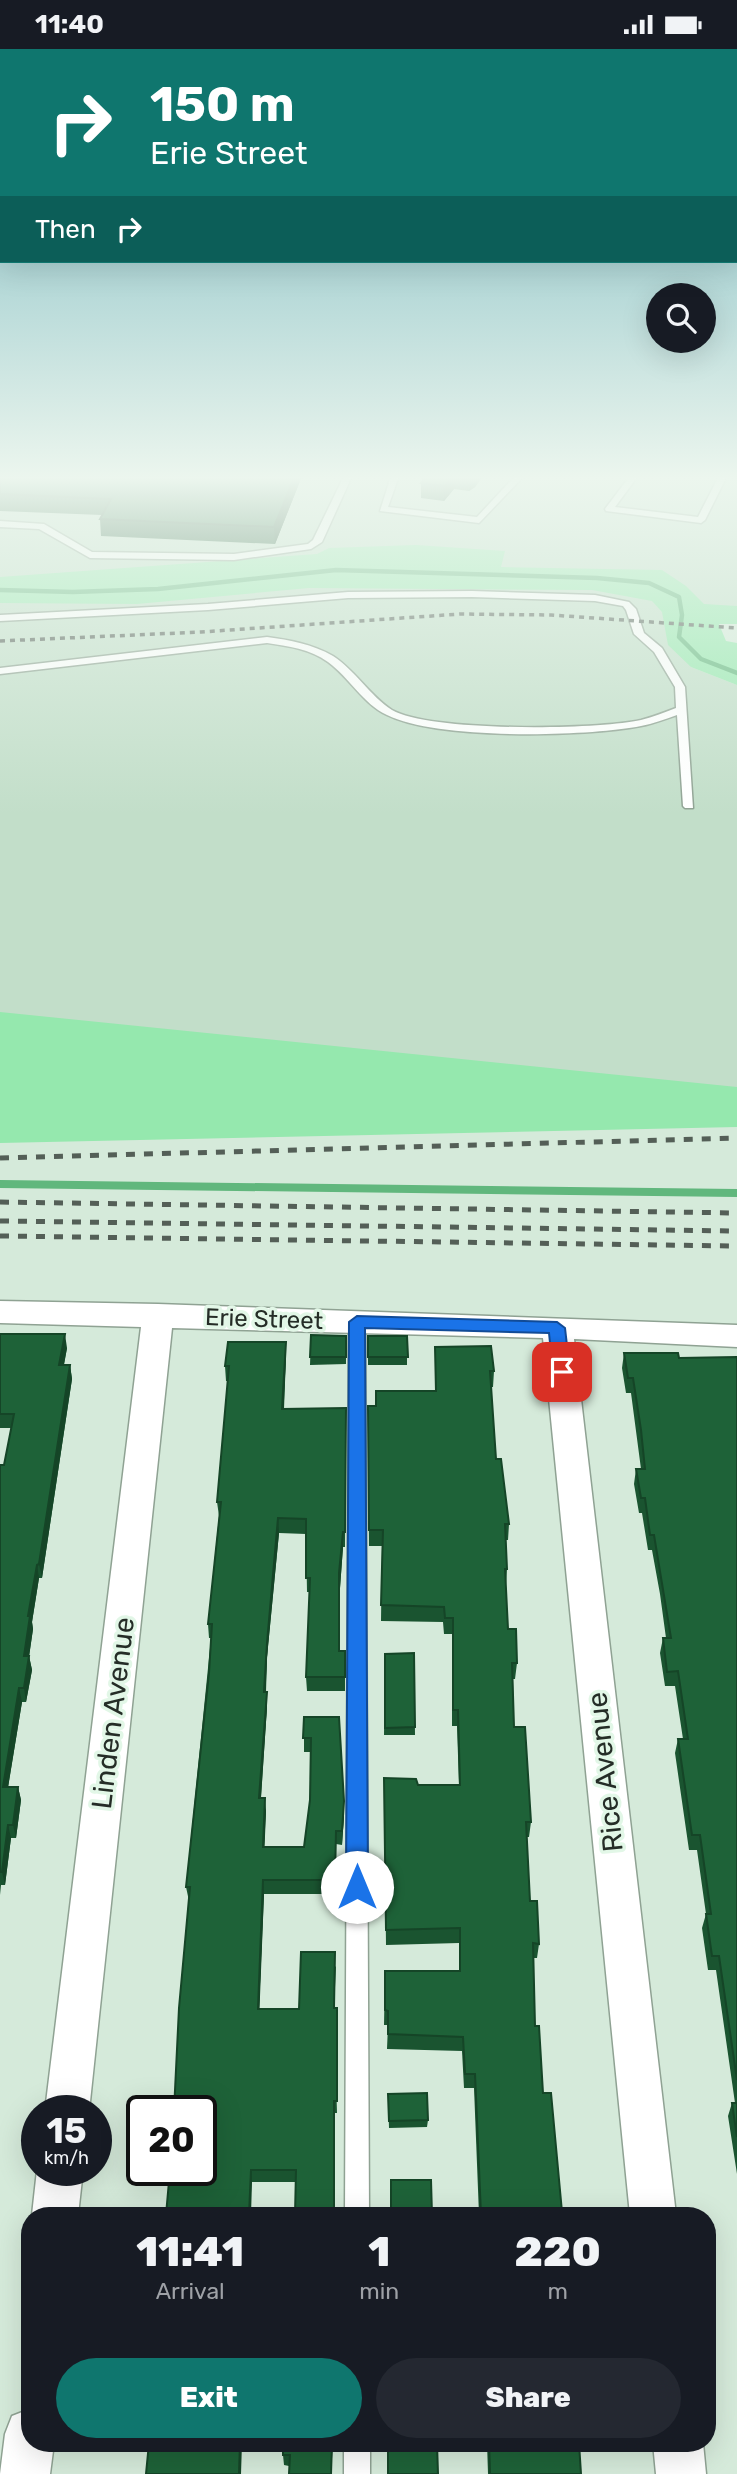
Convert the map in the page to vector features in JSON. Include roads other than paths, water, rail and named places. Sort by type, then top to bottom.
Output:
[{"type":"street","name":"Erie Street","points":[[0,1312],[158,1315],[737,1336]]},
{"type":"street","name":"Linden Avenue","points":[[69,2095],[158,1315]]},
{"type":"street","name":"Rice Avenue","points":[[557,1328],[652,2207]]},
{"type":"street","points":[[56,2207],[58,2186]]},
{"type":"street","points":[[25,2474],[28,2452]]},
{"type":"street","points":[[679,2452],[681,2474]]},
{"type":"lane","points":[[0,618],[208,607],[348,595],[472,594],[595,598],[626,604],[631,609],[639,634],[658,650],[680,687],[689,806]]},
{"type":"lane","points":[[0,671],[267,641],[300,645],[331,659],[390,713],[437,727],[533,730],[605,727],[641,723],[681,710]]},
{"type":"lane","points":[[357,1322],[357,2207]]},
{"type":"lane","points":[[357,2452],[357,2474]]},
{"type":"waterway","points":[[0,590],[73,592],[153,589]]},
{"type":"waterway","points":[[662,589],[679,597],[682,615],[679,637],[701,659],[737,673]]},
{"type":"waterway","points":[[0,1184],[737,1193]]},
{"type":"railway","points":[[0,641],[201,632],[460,614],[551,615],[737,628]]},
{"type":"railway","points":[[0,1158],[737,1138]]},
{"type":"railway","points":[[0,1202],[737,1213]]},
{"type":"railway","points":[[0,1221],[737,1231]]},
{"type":"railway","points":[[0,1236],[737,1246]]}]
